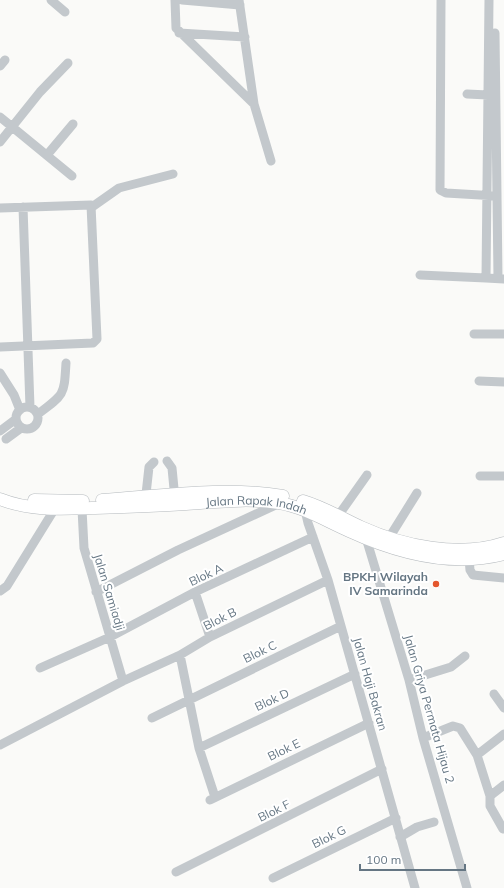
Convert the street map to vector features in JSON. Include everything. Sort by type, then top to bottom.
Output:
[{"type":"main road","name":"Jalan Rapak Indah","points":[[0,491],[22,498],[42,501],[145,502]]},
{"type":"main road","name":"Jalan Rapak Indah","points":[[176,500],[226,492],[264,493],[294,498],[389,538],[411,545],[469,559],[504,554]]},
{"type":"main road","name":"Jalan Rapak Indah","points":[[0,499],[19,505],[54,510],[82,509],[176,500],[280,503],[306,510],[366,538],[408,553],[451,554],[504,543]]},
{"type":"street","points":[[51,0],[65,12]]},
{"type":"street","points":[[176,0],[175,23],[179,33],[254,104]]},
{"type":"street","points":[[182,0],[240,3],[254,104],[271,161]]},
{"type":"street","points":[[441,0],[440,186],[442,192],[497,196]]},
{"type":"street","points":[[420,275],[502,280],[497,196],[500,179],[500,69],[496,33],[490,0]]},
{"type":"street","points":[[179,33],[245,37]]},
{"type":"street","points":[[486,278],[488,95],[496,33]]},
{"type":"street","points":[[0,142],[13,128],[40,92],[68,63]]},
{"type":"street","points":[[467,94],[488,95]]},
{"type":"street","points":[[0,117],[72,176]]},
{"type":"street","points":[[46,155],[73,124]]},
{"type":"street","points":[[92,207],[120,188],[173,174]]},
{"type":"street","points":[[0,208],[89,204],[92,207]]},
{"type":"street","points":[[16,419],[21,428],[28,430],[35,427],[39,421],[38,414],[30,407],[23,207]]},
{"type":"street","points":[[0,347],[93,343],[97,338],[92,207]]},
{"type":"street","points":[[474,334],[504,334]]},
{"type":"street","points":[[38,414],[60,396],[64,386],[66,363]]},
{"type":"street","points":[[0,373],[14,395],[20,410],[16,419],[0,431]]},
{"type":"street","points":[[479,381],[504,382]]},
{"type":"street","points":[[20,410],[30,407]]},
{"type":"street","points":[[6,439],[21,428]]},
{"type":"street","points":[[167,461],[172,468],[176,500]]},
{"type":"street","points":[[145,502],[149,467],[154,462]]},
{"type":"street","points":[[338,516],[368,476]]},
{"type":"street","points":[[480,476],[504,476]]},
{"type":"street","points":[[389,538],[417,493]]},
{"type":"street","points":[[96,592],[178,550],[280,503]]},
{"type":"street","name":"Jalan Samiadji","points":[[82,509],[84,548],[123,680]]},
{"type":"street","points":[[0,591],[7,586],[54,510]]},
{"type":"street","name":"Jalan Haji Bakran","points":[[306,510],[313,538],[328,580],[415,888]]},
{"type":"street","name":"Blok A","points":[[40,668],[110,637],[195,592],[313,538]]},
{"type":"street","name":"Jalan Griya Permata Hijau 2","points":[[366,538],[409,680],[467,888]]},
{"type":"street","points":[[469,559],[470,570],[473,575],[504,578]]},
{"type":"street","name":"Blok B","points":[[0,745],[123,680],[180,655],[210,637],[328,580]]},
{"type":"street","points":[[195,592],[210,637]]},
{"type":"street","name":"Blok C","points":[[152,718],[340,626]]},
{"type":"street","points":[[180,655],[199,748]]},
{"type":"street","points":[[409,680],[451,667],[465,656]]},
{"type":"street","name":"Blok D","points":[[199,748],[355,674]]},
{"type":"street","points":[[494,694],[504,708]]},
{"type":"street","name":"Blok E","points":[[199,748],[212,798],[369,723]]},
{"type":"street","points":[[424,738],[457,726],[460,728],[477,755],[490,796],[490,806],[503,828]]},
{"type":"street","points":[[477,755],[504,734]]},
{"type":"street","name":"Blok F","points":[[176,872],[382,770]]},
{"type":"street","points":[[490,796],[504,785]]},
{"type":"street","name":"Blok G","points":[[273,878],[396,818]]},
{"type":"street","points":[[400,837],[417,827],[434,822]]},
{"type":"place","name":"BPKH Wilayah IV Samarinda","points":[[436,584]]}]
